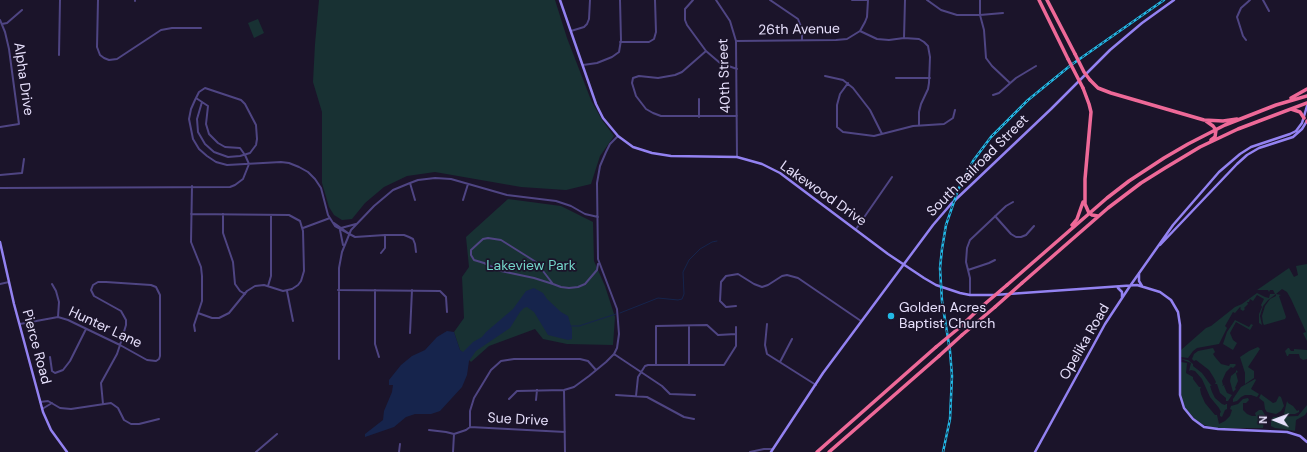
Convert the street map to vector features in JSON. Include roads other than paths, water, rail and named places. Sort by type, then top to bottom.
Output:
[{"type":"highway","points":[[1039,0],[1086,93],[1089,104],[1091,121],[1084,199],[1077,219],[1068,231]]},
{"type":"highway","points":[[1047,0],[1084,72],[1098,88],[1204,120],[1223,121],[1242,118]]},
{"type":"highway","points":[[817,452],[1068,231],[1122,186],[1152,165],[1216,130],[1281,103],[1307,89]]},
{"type":"highway","points":[[1281,103],[1307,96]]},
{"type":"highway","points":[[829,452],[1125,195],[1176,160],[1209,142],[1251,123],[1290,109],[1307,105]]},
{"type":"highway","points":[[1290,109],[1300,112],[1306,120]]},
{"type":"highway","points":[[1204,120],[1214,126],[1216,130],[1215,137],[1209,142]]},
{"type":"highway","points":[[1084,199],[1089,213],[1099,216]]},
{"type":"street","points":[[59,55],[60,0]]},
{"type":"street","points":[[98,0],[97,47],[100,55],[109,60],[117,59],[161,30],[172,28],[202,28]]},
{"type":"street","name":"Lakewood Drive","points":[[560,0],[596,104],[603,118],[618,136],[633,147],[652,153],[671,156],[737,157],[762,164],[780,173],[904,265],[936,285],[949,290],[970,295],[994,295],[1142,286],[1160,292],[1171,300],[1178,312],[1180,325],[1180,395],[1184,408],[1193,419],[1204,427],[1218,429],[1287,432],[1300,436],[1307,442]]},
{"type":"street","points":[[572,31],[584,27],[587,24],[589,19],[590,0]]},
{"type":"street","points":[[583,65],[597,63],[612,57],[618,52],[620,42],[620,0]]},
{"type":"street","points":[[620,42],[649,42],[654,39],[656,32],[655,0]]},
{"type":"street","points":[[692,0],[685,9],[685,20],[687,25],[706,51],[720,63],[737,69]]},
{"type":"street","name":"40th Street","points":[[716,0],[730,22],[736,41],[737,157]]},
{"type":"street","points":[[770,0],[798,19],[802,29],[802,40]]},
{"type":"street","points":[[852,0],[868,0],[867,17],[860,30],[877,39],[889,40],[913,38],[921,40],[928,46],[930,78],[928,89],[919,112],[919,125]]},
{"type":"street","points":[[904,38],[905,0]]},
{"type":"street","points":[[927,0],[934,6],[948,13],[961,15],[1003,13]]},
{"type":"street","points":[[980,0],[980,15],[984,30],[986,58],[992,66],[1010,83]]},
{"type":"street","name":"South Railroad Street","points":[[771,452],[861,320],[938,218],[965,189],[1046,114],[1110,50],[1142,23],[1174,0]]},
{"type":"street","points":[[1246,40],[1243,36],[1237,18],[1241,8],[1250,0]]},
{"type":"street","points":[[1263,0],[1269,10]]},
{"type":"street","points":[[2,24],[7,23],[22,10]]},
{"type":"street","name":"Alpha Drive","points":[[0,20],[9,49],[19,124],[0,128]]},
{"type":"street","name":"26th Avenue","points":[[736,41],[847,39],[860,30]]},
{"type":"street","points":[[706,51],[682,72],[675,75],[658,78],[639,76],[633,78],[632,83],[636,96],[646,109],[653,113],[669,116],[737,116]]},
{"type":"street","points":[[993,95],[1003,90],[1023,73],[1036,66]]},
{"type":"street","points":[[825,76],[839,79],[848,83],[859,94],[882,134]]},
{"type":"street","points":[[896,78],[930,78]]},
{"type":"street","points":[[848,83],[838,99],[836,121],[839,129],[843,132],[874,136],[919,125],[944,124],[953,118],[955,110]]},
{"type":"street","points":[[202,102],[197,119],[198,132],[205,144],[214,152],[228,157],[250,153],[256,145],[257,139],[255,120],[241,100],[205,88],[199,92],[191,109],[189,119],[191,134],[199,149],[211,159],[227,165],[272,162],[289,163],[308,172],[321,188],[330,218],[333,223],[340,228],[355,237],[404,235],[413,239],[416,252]]},
{"type":"street","points":[[0,188],[230,187],[235,185],[243,179],[249,164],[245,155],[240,148],[225,147],[218,143],[209,134],[206,124],[208,106],[196,98]]},
{"type":"street","points":[[699,99],[699,116]]},
{"type":"street","name":"Opelika Road","points":[[1159,245],[1221,180],[1247,156],[1259,148],[1293,137],[1302,129],[1306,120],[1307,105]]},
{"type":"street","name":"Opelika Road","points":[[1035,452],[1091,348],[1122,298],[1165,234],[1229,163],[1251,147],[1290,134],[1306,120]]},
{"type":"street","points":[[509,399],[517,391],[564,390],[577,384],[596,370],[614,354],[618,348],[619,334],[617,309],[599,263],[598,175],[610,144],[618,136]]},
{"type":"street","points":[[0,175],[22,173],[24,159]]},
{"type":"street","points":[[856,229],[892,177]]},
{"type":"street","points":[[339,360],[338,290],[339,268],[343,247],[349,234],[357,223],[380,200],[393,190],[422,180],[439,178],[451,179],[506,195],[556,201],[571,206],[586,214],[598,217]]},
{"type":"street","points":[[410,183],[415,200]]},
{"type":"street","points":[[462,200],[468,184]]},
{"type":"street","points":[[192,186],[191,242],[201,267],[202,276],[202,301],[194,325],[195,331]]},
{"type":"street","points":[[970,295],[970,278],[966,256],[970,240],[1006,206],[1013,202]]},
{"type":"street","points":[[191,214],[289,215],[300,221],[303,228],[304,271],[301,281],[292,289],[283,291],[268,286],[255,286],[245,294],[230,313],[224,317],[212,318],[198,313]]},
{"type":"street","points":[[224,214],[223,233],[233,262],[235,284],[240,291],[245,294]]},
{"type":"street","points":[[268,286],[271,276],[271,215]]},
{"type":"street","points":[[995,216],[1011,234],[1016,237],[1026,235],[1034,226]]},
{"type":"street","points":[[303,228],[330,218]]},
{"type":"street","points":[[340,228],[357,223]]},
{"type":"street","points":[[340,228],[343,247]]},
{"type":"street","points":[[381,253],[385,248],[385,235]]},
{"type":"street","points":[[553,284],[536,262],[501,240],[493,238],[483,239],[471,250],[471,255],[476,261],[501,271],[538,278],[553,284],[561,287],[569,288],[578,287],[585,284],[597,270],[599,263]]},
{"type":"street","name":"Pierce Road","points":[[0,242],[42,409],[51,430],[67,452]]},
{"type":"street","points":[[968,270],[989,264],[995,260]]},
{"type":"street","points":[[1139,273],[1139,280],[1142,286]]},
{"type":"street","points":[[736,306],[726,307],[720,301],[721,282],[726,276],[738,274],[762,287],[782,276],[787,275],[798,278],[861,320]]},
{"type":"street","points":[[0,284],[9,282]]},
{"type":"street","name":"Hunter Lane","points":[[20,324],[58,317],[70,321],[148,360],[157,360],[160,356],[160,295],[154,286],[106,282],[98,282],[93,285],[91,290],[94,296],[120,310],[125,317],[126,325],[120,345]]},
{"type":"street","points":[[52,284],[59,302],[58,317]]},
{"type":"street","points":[[1118,288],[1121,289],[1122,298]]},
{"type":"street","points":[[288,290],[293,321]]},
{"type":"street","points":[[338,290],[435,290],[443,292],[446,297],[446,312]]},
{"type":"street","points":[[375,290],[375,344],[380,357]]},
{"type":"street","points":[[410,332],[412,290]]},
{"type":"street","points":[[767,324],[765,351],[767,354],[816,385]]},
{"type":"street","points":[[656,365],[656,326],[707,326],[718,335],[736,334]]},
{"type":"street","points":[[689,326],[689,365]]},
{"type":"street","points":[[636,396],[638,376],[640,372],[648,365],[724,365],[735,349],[736,327]]},
{"type":"street","points":[[50,357],[52,372],[62,370],[70,360],[86,329]]},
{"type":"street","points":[[780,362],[792,339]]},
{"type":"street","points":[[103,404],[101,383],[117,354],[120,345]]},
{"type":"street","points":[[614,354],[662,386],[670,394],[694,395]]},
{"type":"street","points":[[428,430],[454,434],[470,427],[470,412],[474,398],[492,370],[499,362],[506,359],[580,359],[588,361],[596,370]]},
{"type":"street","points":[[536,400],[537,390]]},
{"type":"street","points":[[564,390],[565,452]]},
{"type":"street","points":[[616,395],[647,397],[684,417],[694,419]]},
{"type":"street","points":[[40,402],[48,401],[63,408],[71,409],[111,403],[116,406],[124,420],[131,424],[139,424],[159,419]]},
{"type":"street","points":[[42,409],[52,403]]},
{"type":"street","name":"Sue Drive","points":[[470,427],[565,432]]},
{"type":"street","points":[[256,452],[277,434]]},
{"type":"street","points":[[453,452],[454,434]]},
{"type":"street","points":[[399,452],[400,444]]},
{"type":"street","points":[[750,452],[764,448],[774,449]]},
{"type":"water","points":[[534,288],[543,293],[547,299],[561,312],[568,316],[572,329],[572,339],[568,340],[548,335],[534,312],[527,307],[524,308],[510,328],[476,351],[469,361],[467,375],[462,387],[440,411],[431,414],[415,414],[406,417],[394,427],[365,437],[365,434],[383,420],[384,411],[392,392],[393,385],[389,385],[389,380],[401,365],[412,356],[425,350],[437,337],[447,331],[454,332],[460,350],[463,352],[513,309],[526,291]]},
{"type":"waterway","points":[[620,313],[658,298],[682,299],[684,294],[683,272],[689,260],[700,249],[712,242],[717,241]]},
{"type":"waterway","points":[[571,326],[579,326],[616,314]]},
{"type":"railway","points":[[943,452],[950,419],[952,376],[950,351],[942,301],[940,268],[946,225],[958,190],[973,161],[991,137],[1028,100],[1071,65],[1164,0]]},
{"type":"place","name":"Golden Acres Baptist Church","points":[[891,316]]},
{"type":"park label","name":"Lakeview Park","points":[[531,266]]}]
